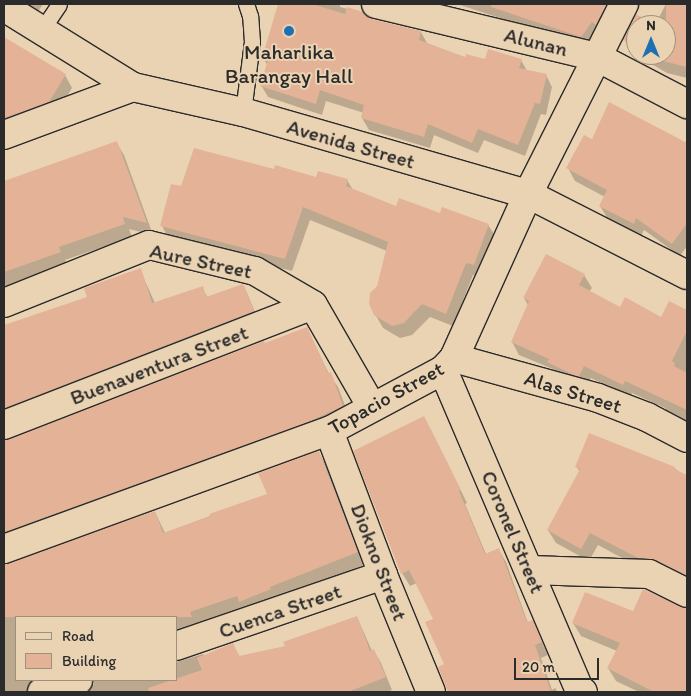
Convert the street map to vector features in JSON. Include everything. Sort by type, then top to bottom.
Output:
[{"type":"street","name":"Alunan","points":[[376,4],[597,57],[687,104]]},
{"type":"street","name":"Topacio Street","points":[[4,549],[329,431],[449,364],[528,194],[624,4]]},
{"type":"street","points":[[4,6],[133,87]]},
{"type":"street","points":[[4,135],[133,87]]},
{"type":"street","name":"Avenida Street","points":[[133,87],[244,112],[528,194],[687,275]]},
{"type":"street","name":"Aure Street","points":[[4,303],[149,245],[255,271],[314,305]]},
{"type":"street","points":[[314,305],[372,407]]},
{"type":"street","name":"Buenaventura Street","points":[[4,425],[314,305]]},
{"type":"street","name":"Alas Street","points":[[449,364],[598,398],[647,417],[687,438]]},
{"type":"street","name":"Coronel Street","points":[[449,364],[530,570],[580,691],[583,692]]},
{"type":"street","name":"Diokno Street","points":[[329,431],[383,575],[430,692]]},
{"type":"street","points":[[530,570],[649,574],[687,592]]},
{"type":"street","name":"Cuenca Street","points":[[178,645],[383,575]]},
{"type":"street","points":[[42,692],[75,681]]},
{"type":"lane","points":[[41,31],[59,4]]},
{"type":"lane","points":[[244,112],[252,42],[250,16],[246,4]]},
{"type":"building","points":[[278,4],[312,4],[345,14],[347,7],[363,12],[372,19],[421,31],[419,40],[465,57],[466,54],[485,59],[488,49],[522,59],[519,68],[547,74],[540,104],[535,103],[518,145],[478,129],[472,143],[428,124],[424,137],[361,118],[364,105],[320,90],[316,104],[260,86],[268,60],[262,58]]},
{"type":"building","points":[[491,4],[607,4],[596,25],[592,22],[581,37],[491,7]]},
{"type":"building","points":[[666,4],[687,4],[687,67],[676,64],[676,15],[666,15]]},
{"type":"building","points":[[4,37],[66,74],[49,102],[4,118]]},
{"type":"building","points":[[609,102],[687,143],[687,223],[672,244],[636,218],[634,224],[599,206],[607,190],[566,168],[584,135],[592,139]]},
{"type":"building","points":[[117,141],[147,223],[123,217],[125,224],[59,247],[61,252],[4,272],[4,181]]},
{"type":"building","points":[[194,148],[274,169],[275,165],[316,177],[318,171],[348,179],[346,186],[396,206],[399,198],[440,213],[442,207],[489,224],[474,265],[466,263],[446,314],[422,304],[404,323],[392,326],[374,315],[369,304],[370,293],[377,286],[388,242],[303,207],[285,259],[160,226],[171,184],[181,186]]},
{"type":"building","points":[[546,254],[585,274],[579,285],[620,307],[625,297],[661,317],[669,301],[687,310],[687,331],[672,361],[675,363],[674,366],[687,373],[687,410],[625,381],[623,385],[584,366],[579,376],[576,376],[547,362],[549,359],[511,342],[529,301],[523,298]]},
{"type":"building","points":[[141,268],[152,303],[203,286],[206,297],[243,284],[254,311],[4,408],[4,325],[87,297],[84,288]]},
{"type":"building","points":[[307,327],[328,373],[331,372],[343,406],[308,422],[4,532],[4,440],[264,341],[265,343]]},
{"type":"building","points":[[424,416],[461,490],[459,491],[485,554],[499,548],[527,622],[533,620],[542,642],[535,645],[551,692],[448,692],[438,667],[444,664],[425,622],[433,619],[409,570],[401,574],[353,451]]},
{"type":"building","points":[[589,433],[675,467],[674,469],[687,475],[687,576],[656,560],[638,558],[590,533],[581,549],[547,530],[580,469],[575,467]]},
{"type":"building","points":[[319,451],[358,552],[270,587],[271,589],[239,602],[237,596],[190,612],[192,617],[4,617],[4,564],[155,511],[163,533],[210,516],[209,514],[267,494],[258,473]]},
{"type":"building","points":[[643,589],[687,609],[687,692],[654,692],[607,668],[620,643],[572,623],[585,592],[633,611]]},
{"type":"building","points":[[357,616],[370,651],[374,649],[386,677],[348,692],[149,692],[148,688],[169,681],[178,681],[178,678],[202,670],[197,658],[233,643],[239,656],[285,646],[283,642]]},
{"type":"place","name":"Maharlika Barangay Hall","points":[[289,31]]}]
